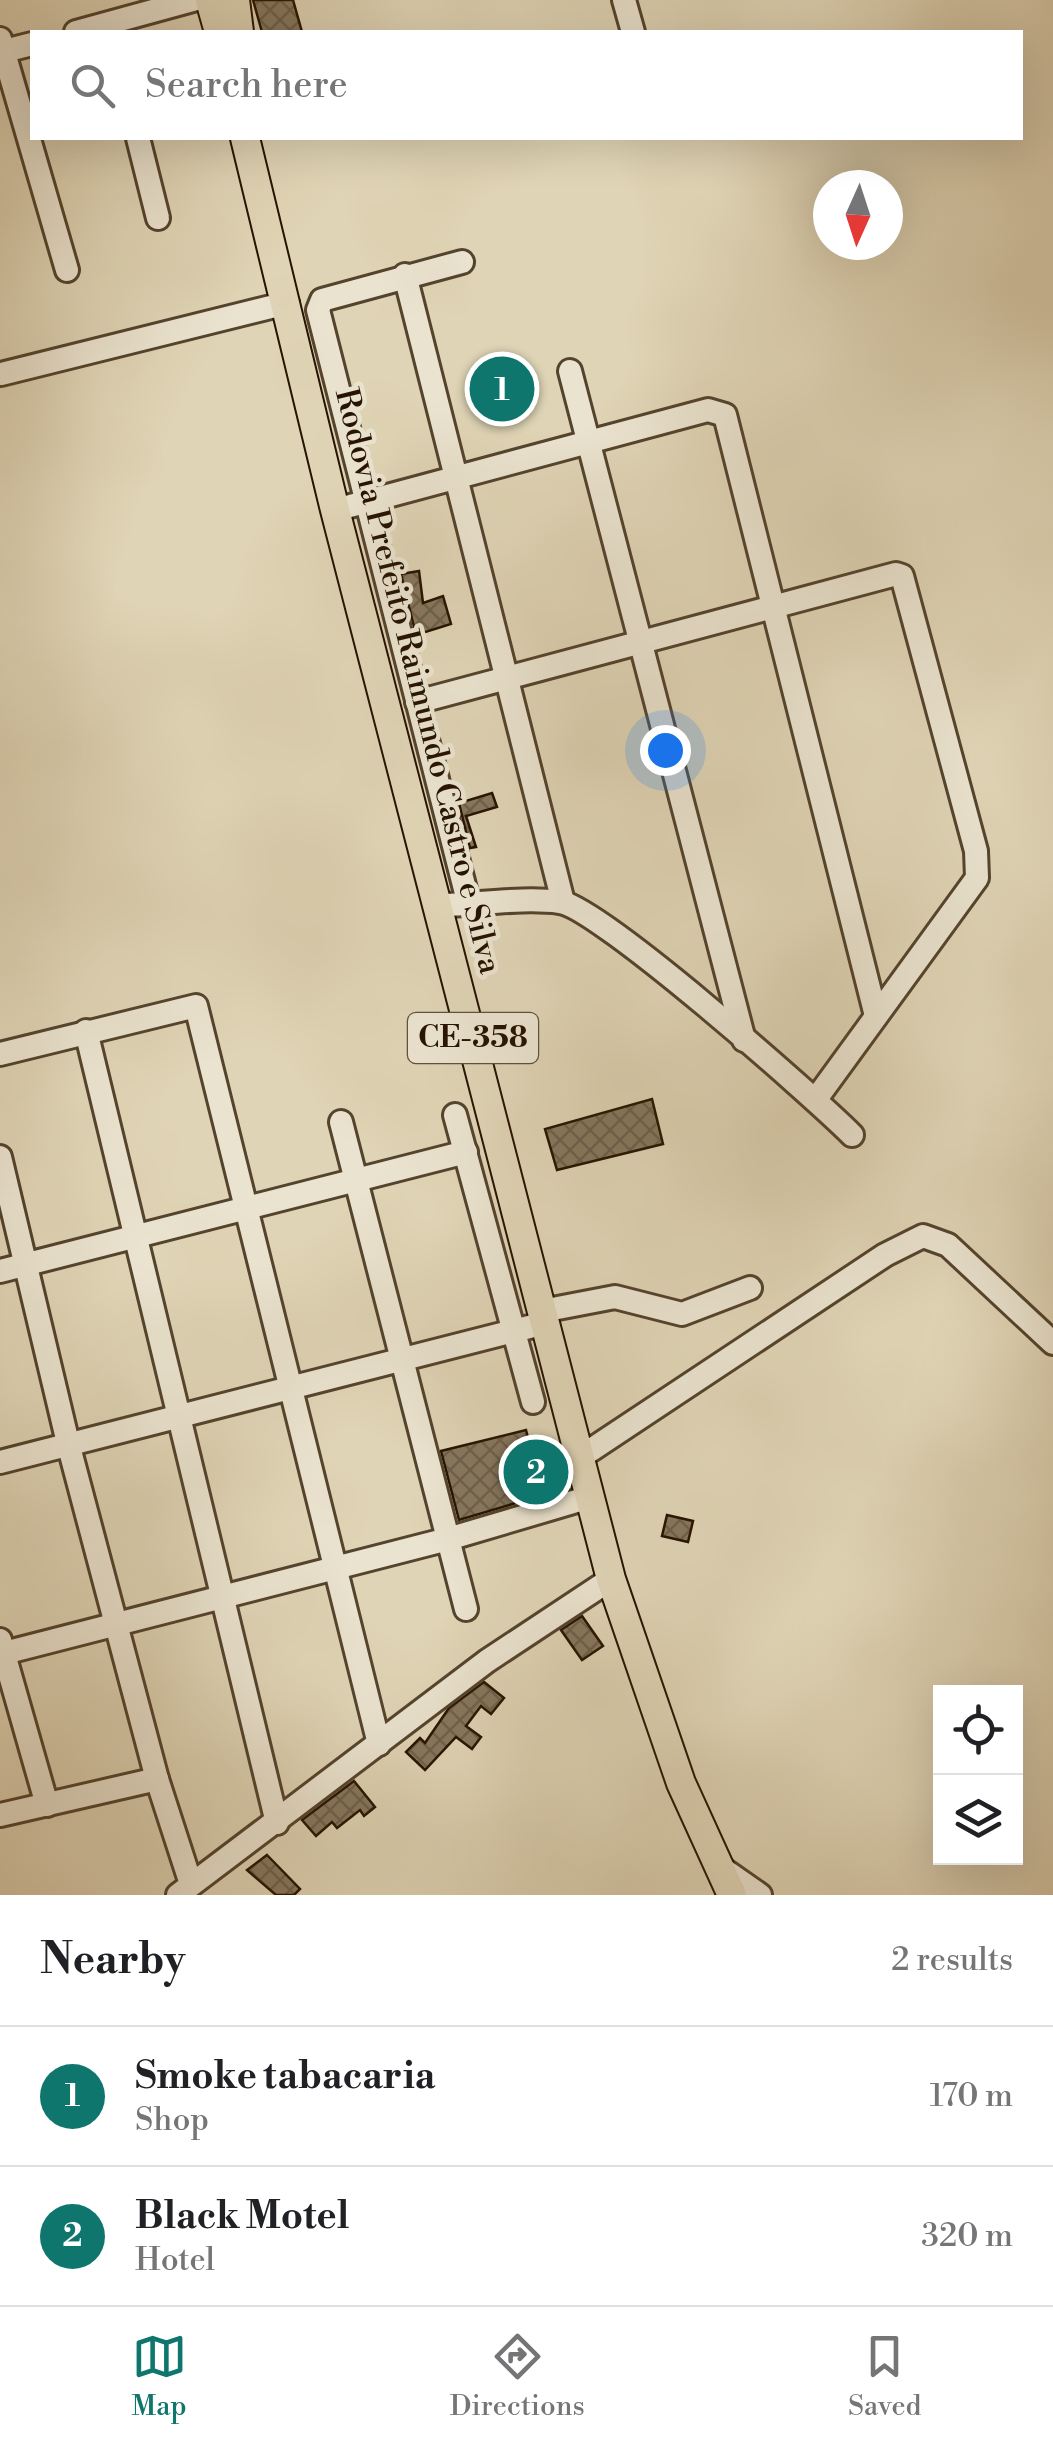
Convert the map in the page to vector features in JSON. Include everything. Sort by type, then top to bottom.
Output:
[{"type":"main road","points":[[210,0],[218,30]]},
{"type":"main road","points":[[235,0],[239,30]]},
{"type":"main road","name":"Rodovia Prefeito Raimundo Castro e Silva","points":[[248,140],[335,510],[611,1579],[681,1783],[732,1895]]},
{"type":"street","points":[[80,30],[106,18],[193,0]]},
{"type":"street","points":[[624,0],[632,30]]},
{"type":"street","points":[[30,44],[1,48],[67,270]]},
{"type":"street","points":[[138,140],[158,218]]},
{"type":"street","points":[[462,262],[322,300],[318,310],[470,905]]},
{"type":"street","points":[[404,276],[563,902]]},
{"type":"street","points":[[1,374],[287,303]]},
{"type":"street","points":[[570,370],[744,1040]]},
{"type":"street","points":[[335,510],[708,410],[726,415],[876,1016]]},
{"type":"street","points":[[417,702],[896,574],[902,576],[976,852],[974,888],[816,1100]]},
{"type":"street","points":[[438,905],[563,902],[622,939],[816,1100],[852,1135]]},
{"type":"street","points":[[0,1054],[196,1006],[379,1744]]},
{"type":"street","points":[[86,1031],[277,1823]]},
{"type":"street","points":[[456,1115],[533,1402]]},
{"type":"street","points":[[341,1122],[466,1609]]},
{"type":"street","points":[[12,1268],[466,1152]]},
{"type":"street","points":[[0,1157],[12,1268],[68,1443],[185,1890],[488,1661],[611,1579]]},
{"type":"street","points":[[582,1456],[896,1249],[923,1236],[948,1245],[1053,1343]]},
{"type":"street","points":[[0,1462],[514,1334],[543,1317],[614,1297],[682,1314],[750,1288]]},
{"type":"street","points":[[46,1805],[1,1649],[224,1598],[590,1497]]},
{"type":"street","points":[[0,1815],[157,1779]]},
{"type":"street","points":[[720,1866],[760,1895]]},
{"type":"building","points":[[253,0],[293,0],[301,30],[261,30]]},
{"type":"building","points":[[419,571],[423,603],[443,596],[451,624],[416,635],[401,574]]},
{"type":"building","points":[[492,793],[497,807],[466,816],[476,847],[470,848],[459,803]]},
{"type":"building","points":[[652,1099],[663,1144],[557,1170],[545,1129]]},
{"type":"building","points":[[526,1430],[543,1495],[459,1520],[441,1451]]},
{"type":"building","points":[[667,1515],[693,1521],[688,1542],[662,1536]]},
{"type":"building","points":[[582,1616],[603,1646],[582,1660],[561,1630]]},
{"type":"building","points":[[484,1682],[504,1698],[491,1714],[481,1706],[466,1726],[481,1737],[472,1749],[456,1737],[425,1770],[406,1752],[420,1738],[425,1743],[449,1708]]},
{"type":"building","points":[[354,1781],[375,1807],[364,1816],[360,1810],[337,1828],[332,1822],[316,1836],[302,1820]]},
{"type":"building","points":[[267,1855],[300,1889],[294,1895],[276,1895],[247,1870]]},
{"type":"place","name":"Smoke tabacaria","points":[[502,389]]},
{"type":"place","name":"Black Motel","points":[[536,1472]]}]
